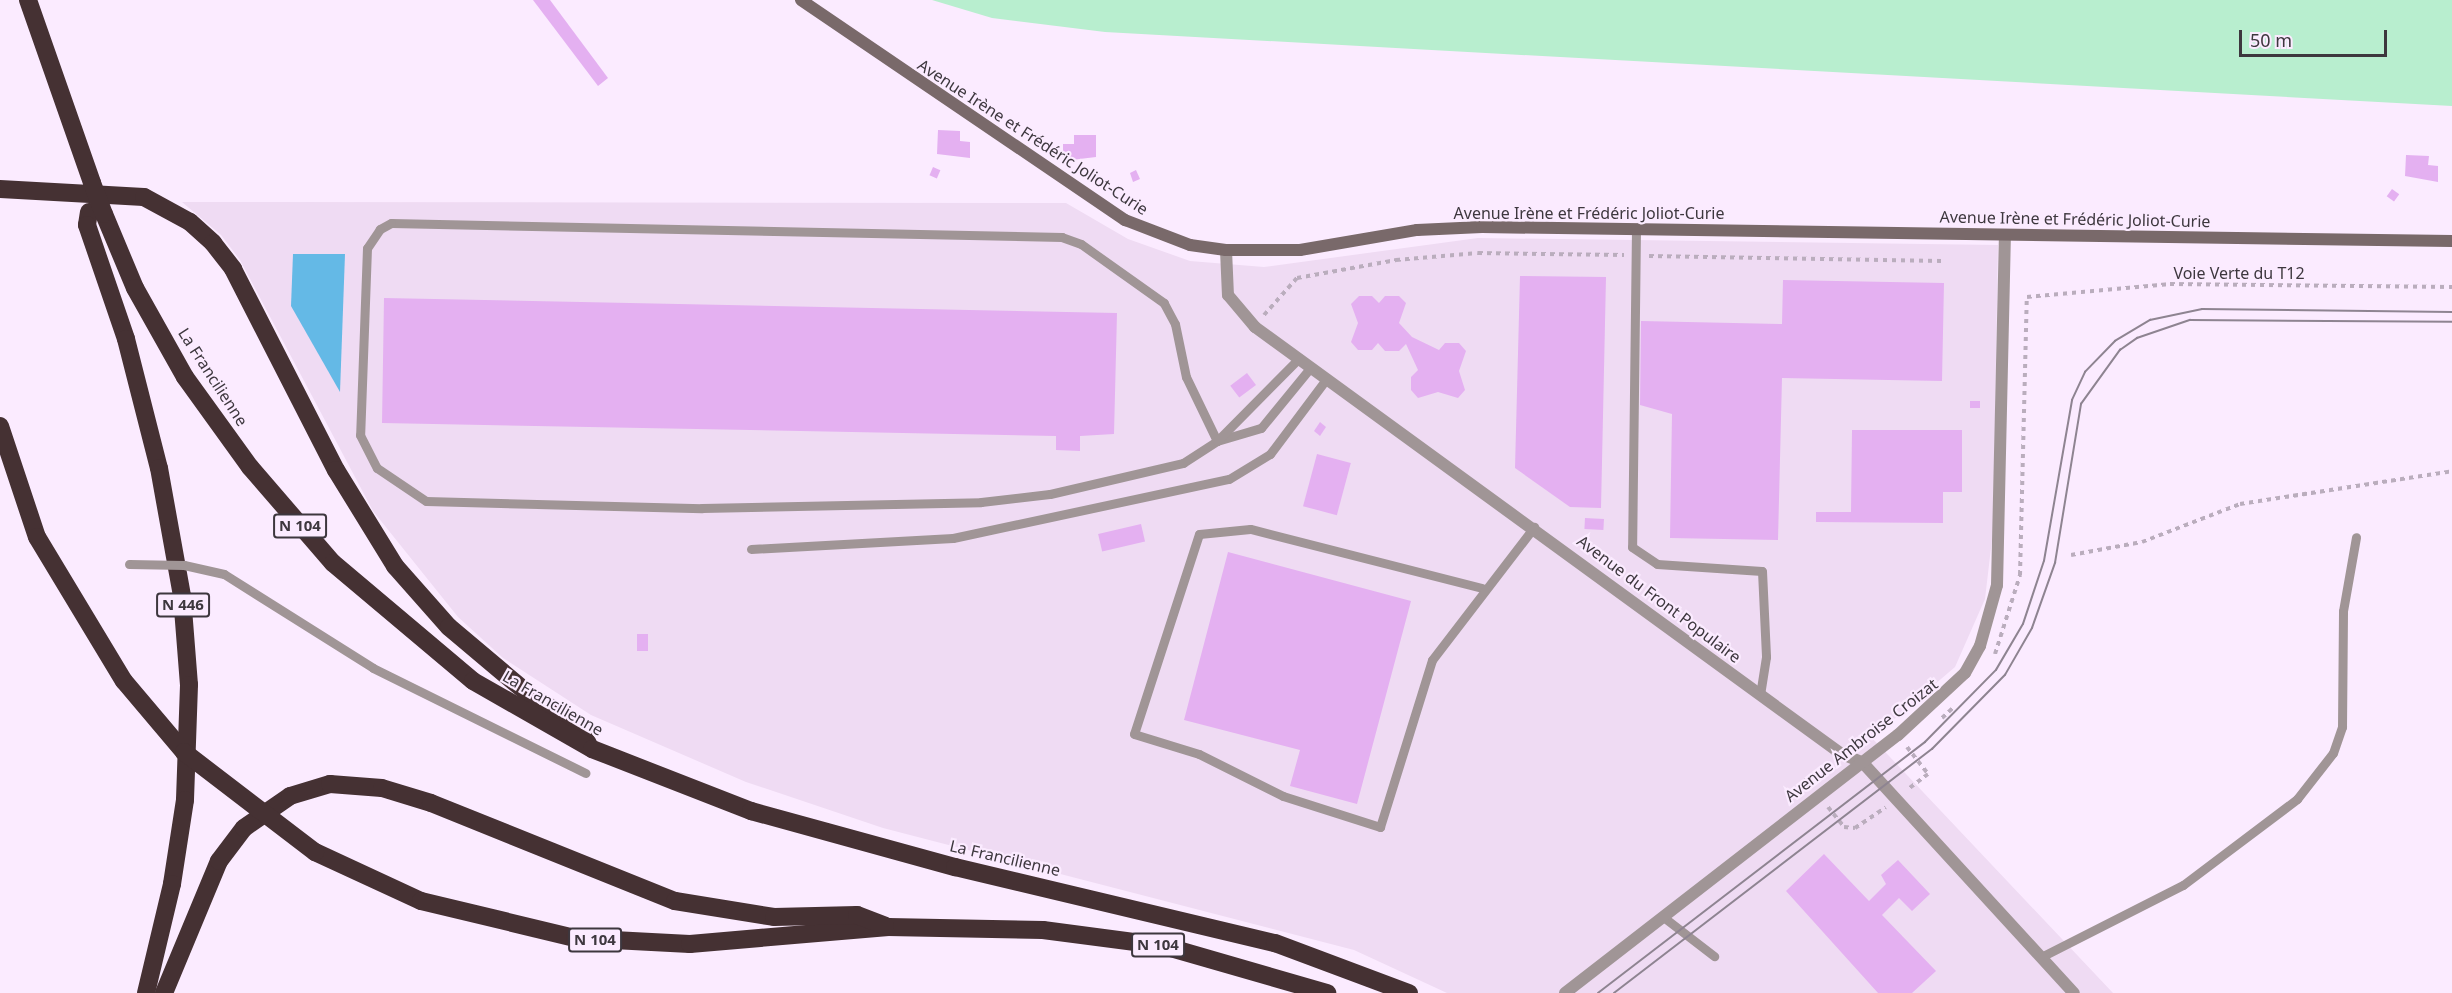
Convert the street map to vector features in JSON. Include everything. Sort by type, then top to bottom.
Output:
[{"type":"highway","name":"La Francilienne","points":[[28,0],[92,183],[96,213],[185,377],[250,467],[326,555],[380,607],[473,681],[592,749],[751,811],[955,867],[1275,943],[1409,993]]},
{"type":"highway","points":[[0,189],[144,197],[190,222],[213,243],[233,269],[336,470],[395,566],[449,627],[531,696],[571,720],[592,749]]},
{"type":"highway","name":"N 446","points":[[96,213],[87,225],[126,339],[159,468],[183,596],[189,685],[185,800],[172,884],[146,993]]},
{"type":"highway","name":"N 104","points":[[0,426],[37,537],[124,681],[184,752],[315,852],[421,901],[575,938],[690,944],[888,927],[984,926],[1109,936],[1229,962],[1327,993]]},
{"type":"highway","points":[[164,993],[219,861],[244,828],[290,795],[330,784],[382,788],[431,803],[675,901],[774,917],[857,915],[888,927]]},
{"type":"main road","name":"Avenue Irène et Frédéric Joliot-Curie","points":[[801,0],[1125,220],[1180,242],[1226,250],[1300,250],[1441,228],[2452,241]]},
{"type":"street","name":"Avenue Ambroise Croizat","points":[[1565,993],[1863,763],[1950,692],[1980,646],[1990,618],[2001,538],[2005,235]]},
{"type":"street","name":"Avenue du Front Populaire","points":[[1226,250],[1224,275],[1237,311],[1840,753],[1863,763],[2074,993]]},
{"type":"lane","points":[[1217,441],[1186,377],[1175,324],[1164,303],[1081,244],[1062,237],[391,223],[380,229],[367,248],[360,435],[377,468],[426,501],[702,508],[981,502],[1140,477],[1183,463],[1217,441],[1250,404],[1287,375],[1299,358]]},
{"type":"lane","points":[[1636,229],[1632,547],[1657,564],[1762,570],[1766,657],[1760,694]]},
{"type":"lane","points":[[1217,441],[1262,428],[1311,367]]},
{"type":"lane","points":[[751,549],[953,538],[1229,479],[1270,454],[1327,378]]},
{"type":"lane","points":[[1482,588],[1250,529],[1199,534],[1134,734],[1199,754],[1283,796],[1380,827],[1432,660],[1482,588],[1534,527]]},
{"type":"lane","points":[[2041,957],[2183,885],[2297,799],[2333,753],[2342,727],[2343,611],[2356,537]]},
{"type":"lane","points":[[129,564],[184,565],[224,574],[373,668],[585,773]]},
{"type":"lane","points":[[1662,916],[1714,956]]},
{"type":"path","points":[[1261,319],[1297,278],[1396,260],[1478,253],[1942,261]]},
{"type":"path","name":"Voie Verte du T12","points":[[2026,297],[2170,284],[2452,288]]},
{"type":"path","points":[[2071,555],[2142,542],[2240,504],[2452,471]]},
{"type":"path","points":[[1904,744],[1928,774],[1905,791]]},
{"type":"path","points":[[1826,805],[1844,827],[1855,828],[1888,805]]},
{"type":"shaded area","points":[[182,202],[1066,203],[1128,239],[1190,261],[1264,267],[1478,238],[1998,245],[1993,531],[1985,599],[1955,667],[1872,738],[2113,993],[1447,993],[1354,950],[883,828],[746,782],[591,715],[503,658],[458,617],[373,511],[240,260],[221,235]]},
{"type":"green space","points":[[932,0],[2452,0],[2452,106],[1105,32],[992,18]]},
{"type":"water","points":[[293,254],[345,254],[340,392],[291,306]]},
{"type":"building","points":[[533,0],[550,0],[608,78],[598,86]]},
{"type":"building","points":[[938,130],[960,131],[960,141],[970,142],[970,158],[937,154]]},
{"type":"building","points":[[1074,135],[1096,135],[1096,157],[1063,161],[1063,144],[1074,144]]},
{"type":"building","points":[[2406,155],[2429,156],[2428,165],[2438,166],[2438,182],[2405,176]]},
{"type":"building","points":[[933,167],[940,170],[937,178],[929,175]]},
{"type":"building","points":[[1136,170],[1140,179],[1133,182],[1130,173]]},
{"type":"building","points":[[2392,189],[2399,194],[2394,202],[2387,196]]},
{"type":"building","points":[[1520,276],[1606,277],[1601,508],[1570,507],[1515,468]]},
{"type":"building","points":[[1783,280],[1944,283],[1942,381],[1782,378],[1778,540],[1670,538],[1672,414],[1640,405],[1641,321],[1782,324]]},
{"type":"building","points":[[1359,296],[1372,296],[1379,303],[1385,296],[1399,296],[1406,303],[1399,323],[1412,337],[1439,350],[1445,343],[1459,343],[1466,351],[1459,371],[1465,390],[1458,398],[1438,392],[1418,398],[1411,390],[1411,377],[1418,370],[1406,344],[1399,351],[1385,351],[1378,343],[1372,350],[1358,350],[1351,342],[1358,323],[1351,304]]},
{"type":"building","points":[[384,298],[1117,313],[1114,434],[1080,436],[1080,451],[1056,450],[1056,436],[382,423]]},
{"type":"building","points":[[1247,373],[1256,385],[1239,398],[1230,386]]},
{"type":"building","points":[[1970,401],[1980,401],[1980,408],[1970,408]]},
{"type":"building","points":[[1320,422],[1326,427],[1320,436],[1314,431]]},
{"type":"building","points":[[1852,430],[1962,430],[1962,492],[1943,492],[1943,523],[1816,522],[1816,512],[1851,512]]},
{"type":"building","points":[[1317,454],[1351,463],[1337,515],[1303,506]]},
{"type":"building","points":[[1585,518],[1604,519],[1603,530],[1584,529]]},
{"type":"building","points":[[1141,524],[1145,542],[1102,551],[1098,534]]},
{"type":"building","points":[[1228,552],[1411,601],[1357,804],[1290,786],[1300,750],[1184,720]]},
{"type":"building","points":[[637,634],[648,634],[648,651],[637,651]]},
{"type":"building","points":[[1824,854],[1869,901],[1886,884],[1881,875],[1898,860],[1930,894],[1912,911],[1899,898],[1882,915],[1936,971],[1912,993],[1878,993],[1786,891]]},
{"type":"tram line","points":[[1598,993],[1925,742],[1996,670],[2023,624],[2044,561],[2072,400],[2085,372],[2115,341],[2150,320],[2202,309],[2452,312]]},
{"type":"tram line","points":[[1614,993],[1932,749],[2005,675],[2032,628],[2055,563],[2081,404],[2120,350],[2137,338],[2190,320],[2452,322]]}]
